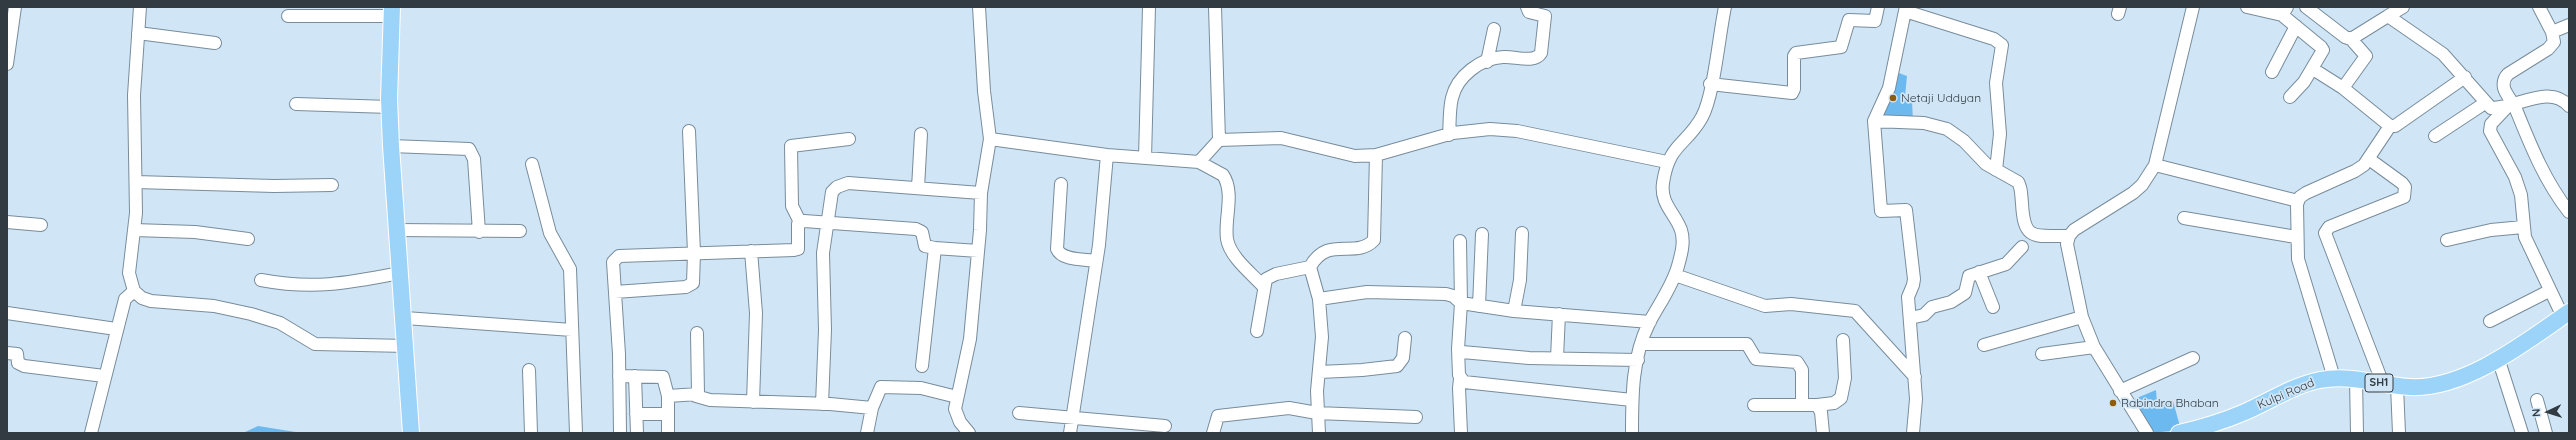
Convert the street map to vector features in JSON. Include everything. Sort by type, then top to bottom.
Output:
[{"type":"main road","points":[[392,11],[390,107],[391,146],[396,230],[407,346],[411,433]]},
{"type":"main road","name":"Kulpi Road","points":[[2179,433],[2226,419],[2305,384],[2334,378],[2356,379],[2412,387],[2447,384],[2498,358],[2566,315]]},
{"type":"street","points":[[7,64],[15,7]]},
{"type":"street","points":[[140,7],[134,95],[136,182],[134,230],[129,272],[134,291],[142,298],[160,303],[214,306],[273,321],[315,344],[407,346]]},
{"type":"street","points":[[969,433],[957,417],[957,397],[970,339],[978,251],[981,193],[990,139],[984,91],[979,7]]},
{"type":"street","points":[[1145,158],[1149,7]]},
{"type":"street","points":[[1199,162],[1219,140],[1215,7]]},
{"type":"street","points":[[1449,135],[1452,97],[1464,73],[1487,62],[1502,57],[1531,58],[1539,56],[1545,18],[1543,14],[1529,12],[1527,7]]},
{"type":"street","points":[[1632,433],[1632,400],[1641,344],[1650,322],[1658,310],[1675,275],[1683,239],[1681,231],[1664,199],[1663,185],[1667,162],[1672,152],[1702,117],[1725,7]]},
{"type":"street","points":[[1710,84],[1792,93],[1794,89],[1794,56],[1796,53],[1841,46],[1849,20],[1875,21],[1878,7]]},
{"type":"street","points":[[1874,121],[1924,123],[1941,127],[1964,141],[1980,158],[1996,170],[2015,180],[2020,186],[2023,222],[2030,233],[2069,236],[2086,222],[2133,193],[2142,185],[2155,166],[2193,7]]},
{"type":"street","points":[[2247,7],[2284,11],[2296,26],[2323,48],[2313,69],[2290,97]]},
{"type":"street","points":[[2306,7],[2345,37],[2351,39],[2366,56],[2343,88]]},
{"type":"street","points":[[2351,39],[2402,7]]},
{"type":"street","points":[[2539,7],[2552,32],[2552,46],[2504,78],[2504,88],[2535,157],[2555,194],[2569,212]]},
{"type":"street","points":[[1913,433],[1916,412],[1915,377],[1908,298],[1914,279],[1906,210],[1881,211],[1874,121],[1889,88],[1906,9],[1994,39],[2002,45],[1996,83],[2000,134],[1996,170]]},
{"type":"street","points":[[288,16],[392,11]]},
{"type":"street","points":[[2388,16],[2443,54],[2491,108],[2511,106],[2540,97],[2551,96],[2558,98],[2569,106]]},
{"type":"street","points":[[2272,72],[2296,26]]},
{"type":"street","points":[[2552,32],[2569,26]]},
{"type":"street","points":[[1487,62],[1494,30]]},
{"type":"street","points":[[138,33],[215,43]]},
{"type":"street","points":[[2313,69],[2343,88],[2390,126],[2399,125],[2465,77]]},
{"type":"street","points":[[2435,136],[2485,103]]},
{"type":"street","points":[[296,104],[390,107]]},
{"type":"street","points":[[2511,106],[2491,124],[2490,128],[2518,184],[2523,227],[2533,258],[2549,291],[2566,315]]},
{"type":"street","points":[[2334,378],[2298,259],[2296,237],[2298,201],[2306,193],[2355,171],[2369,160],[2390,126]]},
{"type":"street","points":[[1219,140],[1281,138],[1355,156],[1376,155],[1449,135],[1478,129],[1517,131],[1667,162]]},
{"type":"street","points":[[615,292],[690,286],[694,280],[688,131]]},
{"type":"street","points":[[918,188],[921,134]]},
{"type":"street","points":[[620,433],[619,376],[613,262],[619,256],[798,249],[800,222],[792,206],[791,146],[849,139]]},
{"type":"street","points":[[990,139],[1107,155],[1199,162],[1223,175],[1226,180],[1227,239],[1230,249],[1263,286]]},
{"type":"street","points":[[391,146],[469,149],[474,160],[479,232]]},
{"type":"street","points":[[1070,433],[1096,261],[1107,155]]},
{"type":"street","points":[[1319,433],[1317,414],[1323,354],[1319,299],[1310,267],[1316,256],[1324,251],[1365,246],[1374,240],[1376,155]]},
{"type":"street","points":[[2369,160],[2402,182],[2405,188],[2404,197],[2329,227],[2325,233],[2390,385],[2399,433]]},
{"type":"street","points":[[532,164],[550,233],[570,269],[576,433]]},
{"type":"street","points":[[2155,166],[2298,201]]},
{"type":"street","points":[[136,182],[274,186],[332,185]]},
{"type":"street","points":[[822,404],[825,330],[823,253],[832,192],[837,187],[848,183],[981,193]]},
{"type":"street","points":[[1061,184],[1057,249],[1059,254],[1066,257],[1096,261]]},
{"type":"street","points":[[2184,218],[2296,237]]},
{"type":"street","points":[[7,222],[40,225]]},
{"type":"street","points":[[800,222],[827,222],[916,229],[922,232],[925,246],[978,251]]},
{"type":"street","points":[[2447,240],[2491,230],[2523,227]]},
{"type":"street","points":[[134,230],[195,232],[248,239]]},
{"type":"street","points":[[396,230],[479,232],[520,231]]},
{"type":"street","points":[[1514,311],[1520,280],[1522,233]]},
{"type":"street","points":[[1480,306],[1482,234]]},
{"type":"street","points":[[2069,236],[2068,252],[2082,317],[2094,347],[2147,433]]},
{"type":"street","points":[[1460,241],[1461,303],[1458,349],[1460,379],[1458,388],[1461,433]]},
{"type":"street","points":[[1910,318],[1924,315],[1932,307],[1951,302],[1965,293],[1969,276],[2006,264],[2022,247]]},
{"type":"street","points":[[922,366],[935,248]]},
{"type":"street","points":[[751,251],[756,306],[753,402]]},
{"type":"street","points":[[1257,330],[1263,286],[1269,277],[1310,267]]},
{"type":"street","points":[[1979,272],[1993,308]]},
{"type":"street","points":[[261,280],[294,286],[311,286],[356,282],[400,273]]},
{"type":"street","points":[[1675,275],[1759,305],[1791,304],[1855,311],[1863,318],[1915,377]]},
{"type":"street","points":[[91,433],[104,376],[125,299],[134,291]]},
{"type":"street","points":[[2490,321],[2549,291]]},
{"type":"street","points":[[1319,299],[1353,294],[1382,292],[1415,295],[1446,294],[1453,296],[1461,303],[1514,311],[1650,322]]},
{"type":"street","points":[[7,313],[116,329]]},
{"type":"street","points":[[1557,358],[1559,314]]},
{"type":"street","points":[[1984,345],[2082,317]]},
{"type":"street","points":[[405,318],[572,330]]},
{"type":"street","points":[[696,396],[699,390],[697,333]]},
{"type":"street","points":[[1320,372],[1362,370],[1398,366],[1403,358],[1405,338]]},
{"type":"street","points":[[1754,405],[1817,405],[1834,403],[1841,398],[1845,378],[1843,340]]},
{"type":"street","points":[[1641,344],[1747,344],[1756,358],[1797,362],[1802,370],[1802,404]]},
{"type":"street","points":[[2042,354],[2094,347]]},
{"type":"street","points":[[1458,349],[1469,354],[1638,360]]},
{"type":"street","points":[[7,353],[17,354],[18,363],[24,366],[104,376]]},
{"type":"street","points":[[2120,391],[2193,358]]},
{"type":"street","points":[[2498,358],[2522,433]]},
{"type":"street","points":[[528,370],[531,433]]},
{"type":"street","points":[[619,376],[663,377],[668,396],[668,433]]},
{"type":"street","points":[[635,376],[637,433]]},
{"type":"street","points":[[1460,379],[1470,383],[1632,400]]},
{"type":"street","points":[[2356,379],[2356,433]]},
{"type":"street","points":[[867,433],[872,408],[881,386],[921,388],[957,397]]},
{"type":"street","points":[[668,396],[696,396],[710,400],[822,404],[872,408]]},
{"type":"street","points":[[2537,400],[2546,433]]},
{"type":"street","points":[[1817,405],[1821,412],[1823,433]]},
{"type":"street","points":[[1213,433],[1218,416],[1289,408],[1317,414],[1416,418]]},
{"type":"street","points":[[1020,413],[1165,426]]},
{"type":"street","points":[[636,414],[667,414]]},
{"type":"shaded area","name":"Netaji Uddyan","points":[[1896,72],[1907,76],[1905,96],[1912,100],[1913,122],[1877,118],[1878,94],[1886,91]]},
{"type":"shaded area","points":[[2156,390],[2157,403],[2173,401],[2181,430],[2151,433],[2132,400]]},
{"type":"shaded area","points":[[258,426],[302,433],[243,433]]},
{"type":"place","name":"Netaji Uddyan","points":[[1893,98]]},
{"type":"place","name":"Rabindra Bhaban","points":[[2113,403]]}]
